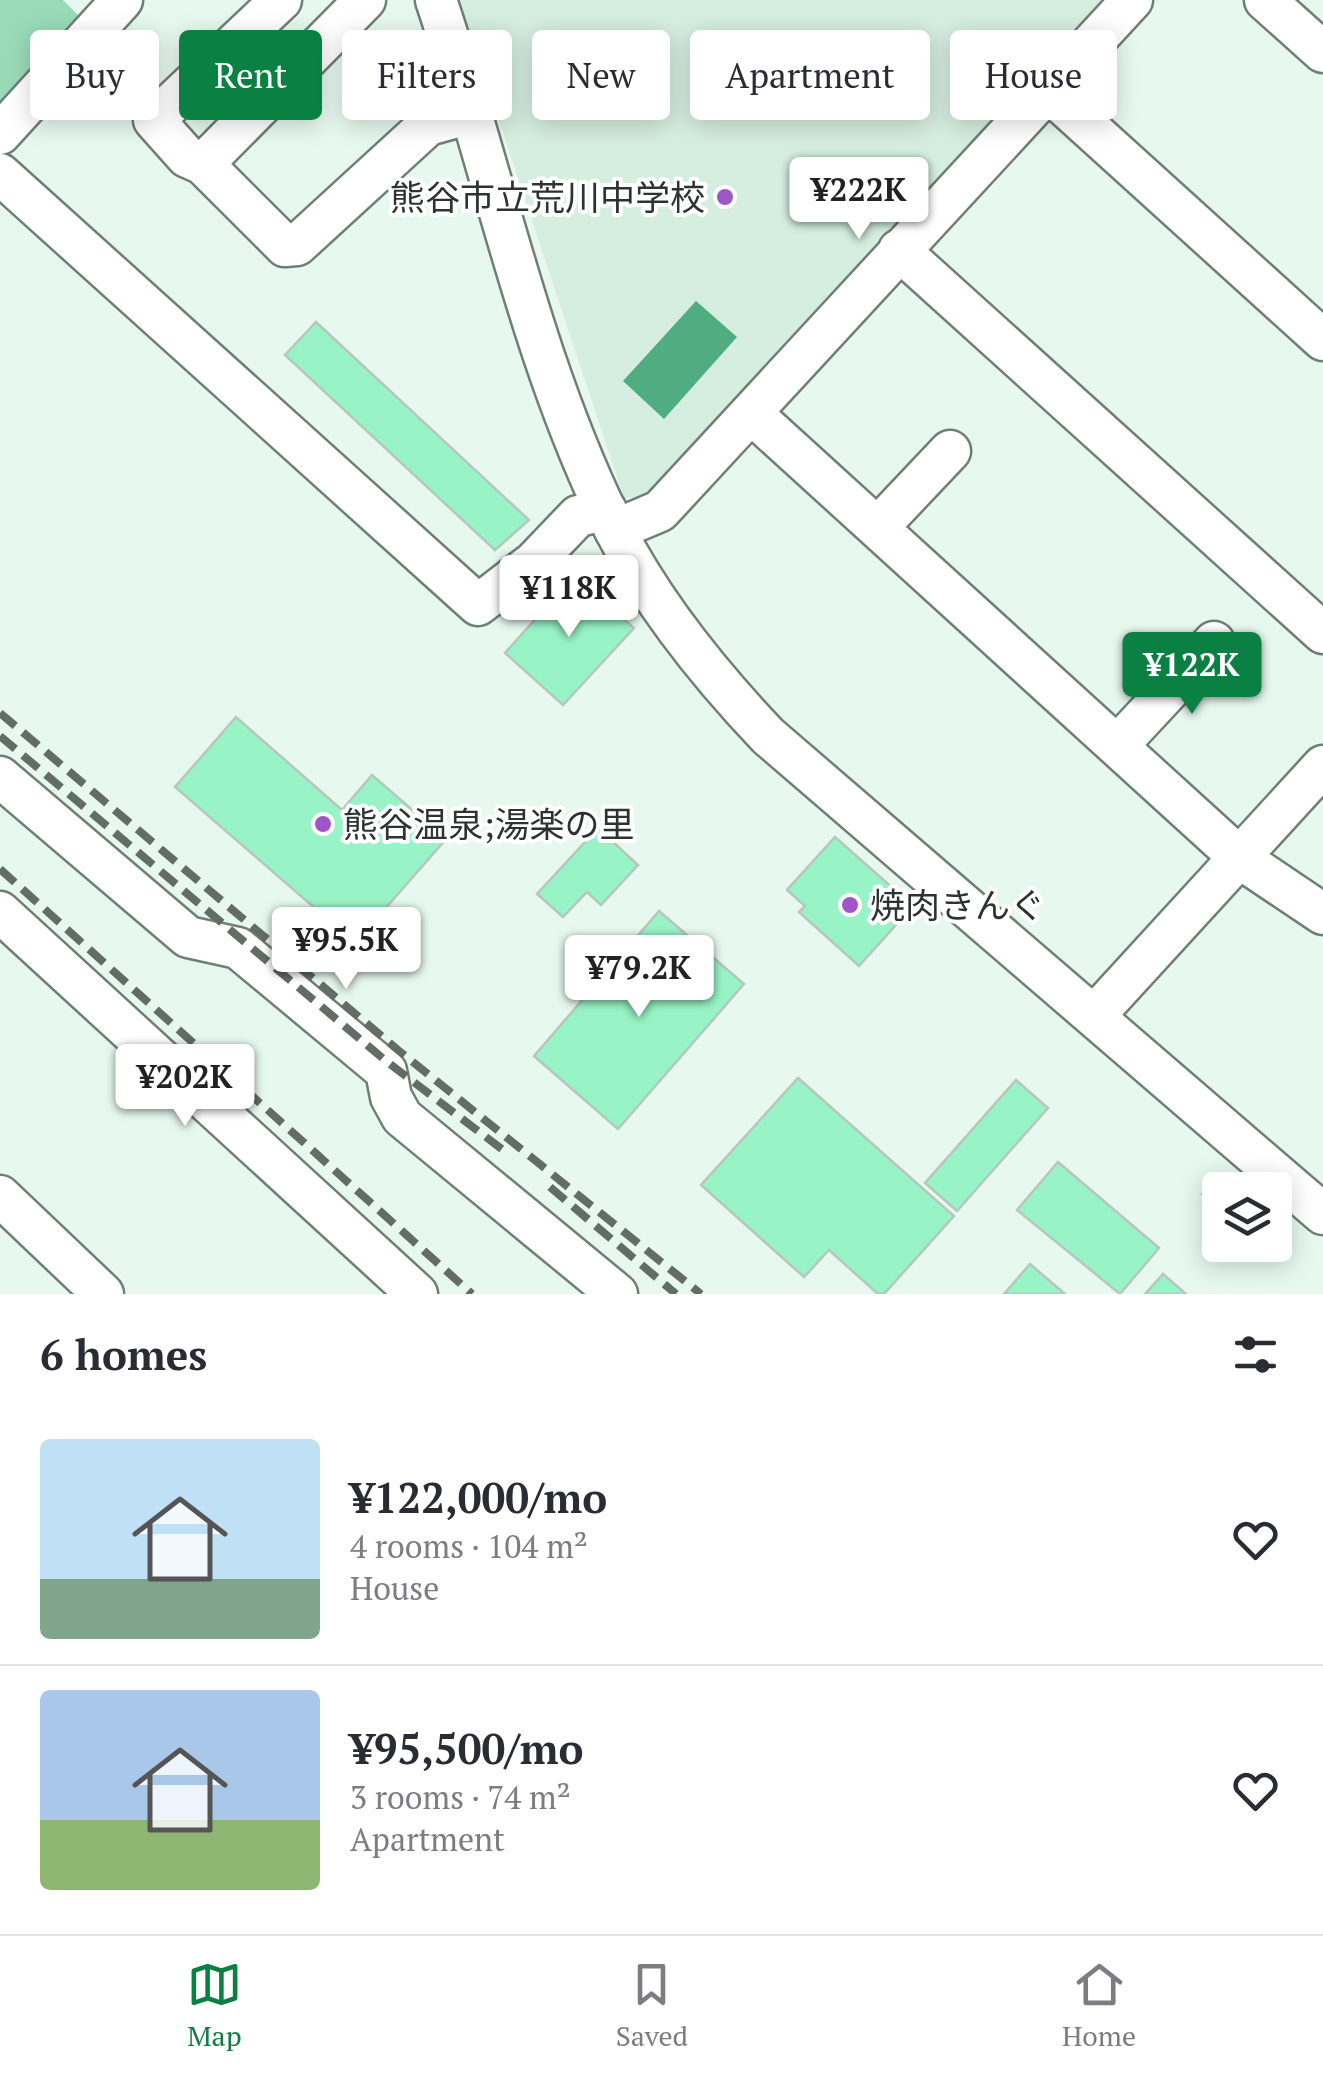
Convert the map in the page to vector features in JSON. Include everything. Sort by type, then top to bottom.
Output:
[{"type":"street","points":[[0,134],[122,0]]},
{"type":"street","points":[[281,0],[154,120],[188,158],[202,164],[286,246],[297,245],[428,125],[446,120]]},
{"type":"street","points":[[202,164],[366,0]]},
{"type":"street","points":[[436,0],[445,30]]},
{"type":"street","points":[[1103,30],[1132,0]]},
{"type":"street","points":[[1265,0],[1323,52]]},
{"type":"street","points":[[473,120],[552,382],[611,520],[723,689],[768,736],[1323,1214]]},
{"type":"street","points":[[0,174],[478,605],[534,562],[578,516],[611,520],[660,512],[1018,120]]},
{"type":"street","points":[[1080,120],[1323,340]]},
{"type":"street","points":[[898,250],[1323,633]]},
{"type":"street","points":[[751,412],[1241,859],[1323,914]]},
{"type":"street","points":[[880,526],[950,451]]},
{"type":"street","points":[[1118,745],[1214,642]]},
{"type":"street","points":[[1094,1015],[1323,766]]},
{"type":"street","points":[[0,776],[188,936],[238,948],[386,1071],[391,1097],[402,1117],[617,1294]]},
{"type":"street","points":[[0,912],[418,1294]]},
{"type":"street","points":[[0,1196],[103,1294]]},
{"type":"shaded area","points":[[0,0],[63,0],[83,20],[74,30],[30,30],[30,79],[0,112]]},
{"type":"shaded area","name":"熊谷市立荒川中学校","points":[[459,0],[1107,0],[1080,30],[950,30],[950,120],[998,120],[655,497],[624,498],[499,120],[512,120],[512,30],[469,30]]},
{"type":"shaded area","points":[[696,301],[737,337],[664,419],[623,381]]},
{"type":"building","points":[[316,322],[529,520],[495,550],[285,355]]},
{"type":"building","points":[[575,575],[634,628],[563,705],[505,653]]},
{"type":"building","name":"熊谷温泉;湯楽の里","points":[[236,717],[342,810],[372,775],[446,839],[355,943],[175,787]]},
{"type":"building","points":[[598,828],[638,865],[601,905],[587,892],[563,917],[537,894]]},
{"type":"building","points":[[835,837],[913,906],[859,966],[799,912],[805,906],[787,890]]},
{"type":"building","points":[[659,911],[744,984],[618,1129],[534,1056]]},
{"type":"building","points":[[798,1078],[954,1216],[884,1294],[878,1294],[829,1250],[804,1277],[701,1185]]},
{"type":"building","points":[[1016,1080],[1048,1108],[957,1211],[925,1183]]},
{"type":"building","points":[[1058,1162],[1159,1248],[1120,1294],[1017,1210]]},
{"type":"building","points":[[1030,1264],[1065,1294],[1004,1294]]},
{"type":"building","points":[[1163,1274],[1186,1294],[1145,1294]]},
{"type":"railway","points":[[0,713],[398,1050],[701,1294]]},
{"type":"railway","points":[[0,736],[386,1061],[503,1150]]},
{"type":"railway","points":[[0,869],[472,1294]]},
{"type":"railway","points":[[550,1187],[676,1294]]},
{"type":"place","name":"熊谷市立荒川中学校","points":[[725,197]]},
{"type":"place","name":"熊谷温泉;湯楽の里","points":[[323,824]]},
{"type":"place","name":"焼肉きんぐ","points":[[850,905]]}]
